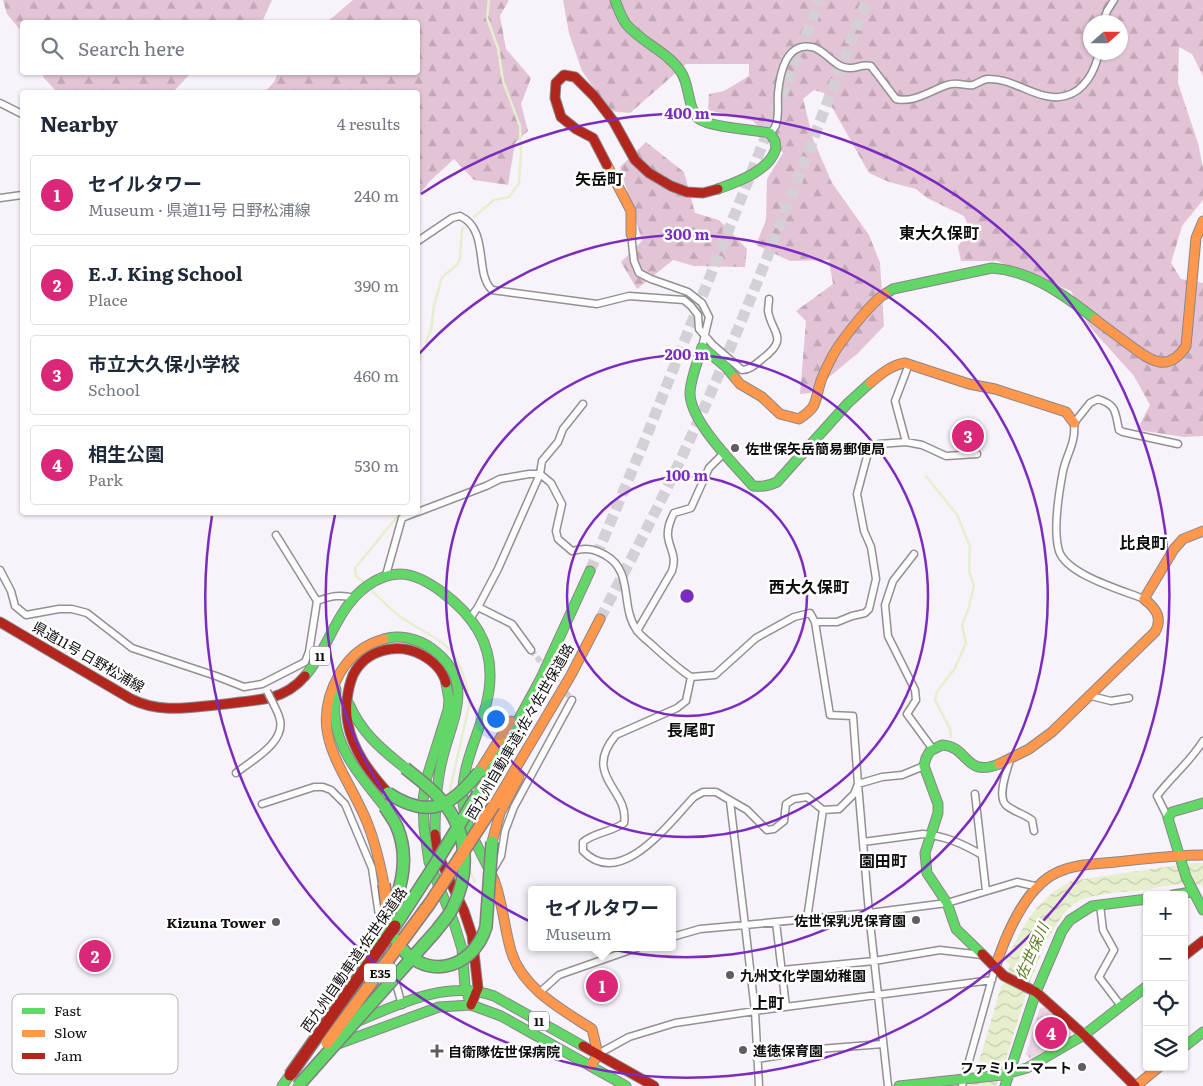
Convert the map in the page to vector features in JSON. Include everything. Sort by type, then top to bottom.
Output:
[{"type":"main road","points":[[615,0],[625,23],[682,73],[699,119],[712,125],[770,133],[776,141],[775,153],[767,164],[757,172],[724,187],[696,193],[683,190],[664,182],[636,162],[617,127],[596,97],[576,78],[564,74],[556,83],[555,98],[561,117],[593,138],[631,211],[631,234]]},
{"type":"main road","points":[[1074,423],[1066,412],[995,389],[969,384],[909,364],[898,364],[884,371],[848,403],[777,482],[770,486],[753,486],[702,424],[693,405],[690,392],[702,347],[726,366],[740,384],[762,396],[780,414],[798,419],[811,411],[817,401],[820,384],[832,357],[865,312],[881,296],[893,289],[992,268],[1005,268],[1044,284],[1074,302],[1148,359],[1155,362],[1168,362],[1175,359],[1186,346],[1196,238],[1203,221]]},
{"type":"main road","points":[[1154,1071],[1136,1086],[1084,1035],[1033,990],[1000,972],[956,929],[947,903],[927,873],[925,853],[938,813],[938,804],[924,766],[925,759],[932,748],[948,744],[957,749],[977,767],[986,769],[1010,760],[1048,736],[1091,696],[1159,627],[1160,620],[1157,612],[1144,599],[1174,549],[1183,539],[1203,531]]},
{"type":"main road","name":"西九州自動車道;佐々佐世保道路","points":[[447,847],[540,680],[590,571]]},
{"type":"main road","name":"11","points":[[386,575],[402,574],[418,577],[474,612],[488,656],[490,677],[487,706],[466,764],[462,802],[467,825],[491,873],[502,904],[508,944],[514,962],[539,993],[592,1030],[598,1054]]},
{"type":"main road","name":"県道11号 日野松浦線","points":[[0,622],[130,699],[152,708],[181,708],[282,695],[300,682],[319,658],[339,618],[354,598],[370,584],[386,575]]},
{"type":"main road","points":[[471,1005],[465,990],[462,952],[454,921],[432,869],[427,854],[424,832],[423,801],[428,773],[446,718],[448,705],[448,692],[445,680],[438,668],[419,652],[397,648],[384,650],[370,656],[360,665],[350,680],[346,720],[362,761],[374,778],[388,793],[410,805],[428,808],[443,804],[457,797],[478,772],[512,719],[552,639],[577,598]]},
{"type":"main road","name":"西九州自動車道;佐々佐世保道路","points":[[460,857],[494,805],[571,675],[600,619]]},
{"type":"main road","points":[[471,1005],[478,991],[478,973],[471,931],[436,850],[436,800],[441,763],[455,724],[458,704],[458,688],[455,676],[448,662],[437,650],[424,642],[397,637],[374,641],[361,649],[347,662],[329,697],[325,715],[328,739],[339,769],[365,817],[380,861],[392,933],[408,957],[419,963],[434,967],[447,966],[461,961],[471,954],[479,944],[486,928],[492,842],[500,813],[571,675]]},
{"type":"main road","points":[[294,1083],[394,904],[406,861],[403,839],[395,819],[352,765],[345,753],[338,735],[335,716],[336,682]]},
{"type":"main road","points":[[294,1083],[436,931],[451,911],[459,895],[464,877],[464,846],[456,822],[447,807],[432,790],[373,742],[362,730],[347,700]]},
{"type":"main road","points":[[1203,803],[1172,812],[1168,818],[1190,889],[1203,910]]},
{"type":"main road","name":"西九州自動車道;佐世保道路","points":[[294,1083],[447,847]]},
{"type":"main road","points":[[1000,972],[999,954],[1012,926],[1025,904],[1049,877],[1064,870],[1086,865],[1203,855]]},
{"type":"main road","name":"西九州自動車道;佐世保道路","points":[[281,1086],[294,1083],[380,972],[460,857]]},
{"type":"main road","points":[[1184,891],[1190,889]]},
{"type":"main road","points":[[1006,1078],[1033,990],[1062,931],[1070,920],[1092,906],[1143,899]]},
{"type":"main road","points":[[1188,953],[1203,941]]},
{"type":"main road","points":[[899,1086],[1006,1078],[1084,1035],[1143,989]]},
{"type":"main road","name":"11","points":[[281,1086],[283,1077],[289,1067],[310,1047],[332,1032],[439,992],[465,990],[478,991],[494,996],[598,1054]]},
{"type":"main road","name":"11","points":[[294,1083],[318,1056],[337,1044],[440,1007],[471,1005],[501,1016],[591,1066]]},
{"type":"main road","points":[[1188,1044],[1203,1032]]},
{"type":"main road","points":[[626,1086],[591,1066],[598,1054],[652,1086]]},
{"type":"street","points":[[1106,15],[1114,0]]},
{"type":"street","points":[[770,133],[776,126],[778,92],[783,68],[789,54],[798,48],[813,47],[835,63],[848,68],[862,64],[871,66],[896,99],[905,101],[948,84],[959,82],[971,86],[985,80],[1010,83],[1037,93],[1065,96],[1076,91],[1086,82],[1097,60]]},
{"type":"street","points":[[0,103],[20,113]]},
{"type":"street","points":[[0,198],[20,195]]},
{"type":"street","points":[[420,240],[452,218],[460,216],[471,224],[479,242],[487,285],[492,290],[597,304],[629,296],[684,300],[698,316],[699,329],[713,346],[742,370],[752,367],[765,357],[777,342],[778,335],[768,311],[769,299]]},
{"type":"street","points":[[631,234],[634,261],[639,273],[650,279],[688,292],[702,303],[709,317],[702,347]]},
{"type":"street","points":[[906,442],[896,401],[909,364]]},
{"type":"street","points":[[1144,599],[1078,572],[1064,560],[1059,551],[1057,502],[1063,469],[1075,435],[1074,423],[1090,403],[1098,399],[1113,406],[1120,430],[1123,432],[1178,444]]},
{"type":"street","points":[[531,650],[512,624],[474,612],[505,554],[540,474],[542,461],[558,442],[563,429],[583,404]]},
{"type":"street","points":[[815,622],[837,622],[865,613],[869,609],[876,579],[871,547],[864,531],[857,494],[869,450],[879,444],[906,442],[922,445],[946,456],[977,454]]},
{"type":"street","points":[[637,631],[672,571],[675,561],[668,536],[668,525],[674,514],[691,508],[709,468],[724,453]]},
{"type":"street","points":[[420,511],[500,479],[540,474],[551,483],[562,504],[556,530],[558,539],[572,551],[585,548],[598,551],[612,559],[621,571],[624,579],[630,617],[637,631],[676,667],[691,677],[715,675],[756,638],[794,617],[810,613],[815,622],[830,715],[853,716],[869,913],[888,1086]]},
{"type":"street","points":[[386,575],[402,518],[410,515]]},
{"type":"street","points":[[0,570],[11,591],[15,606],[26,615],[59,609],[72,609],[87,613],[132,648],[216,676],[244,688],[262,684],[305,662],[309,652],[317,601],[276,535]]},
{"type":"street","points":[[914,554],[894,581],[885,605],[888,636],[914,690],[916,700],[907,714],[932,748]]},
{"type":"street","points":[[317,601],[338,595],[354,598]]},
{"type":"street","points":[[691,677],[686,701],[677,708],[616,735],[609,742],[603,758],[604,772],[626,813],[624,822],[616,828],[589,837],[583,842],[583,851],[590,858],[613,863],[624,860],[647,847],[694,797],[703,792],[716,792],[747,810],[767,830],[774,829],[784,821],[786,804],[794,799],[807,797],[823,810],[839,809],[854,794],[858,784]]},
{"type":"street","points":[[236,773],[272,744],[279,734],[281,720],[262,684]]},
{"type":"street","points":[[1091,696],[1111,701],[1129,698]]},
{"type":"street","points":[[491,873],[500,856],[505,831],[514,807],[572,700]]},
{"type":"street","points":[[1168,818],[1157,796],[1167,782],[1197,751],[1203,741]]},
{"type":"street","points":[[1010,760],[1002,789],[1003,800],[1006,805],[1032,820],[1034,831]]},
{"type":"street","points":[[858,784],[882,777],[902,775],[924,766]]},
{"type":"street","points":[[262,804],[323,787],[331,790],[346,804],[372,868],[378,920],[402,1005]]},
{"type":"street","points":[[975,794],[986,891]]},
{"type":"street","points":[[730,801],[755,1011],[759,1086]]},
{"type":"street","points":[[807,919],[823,810]]},
{"type":"street","points":[[863,842],[932,834],[960,842],[982,855]]},
{"type":"street","points":[[676,936],[700,929],[869,913],[947,903],[1017,882],[1039,887]]},
{"type":"street","points":[[1100,905],[1103,930],[1114,950],[1099,977],[1121,1006]]},
{"type":"street","points":[[776,922],[786,1007]]},
{"type":"street","points":[[782,970],[874,960],[940,950],[982,955]]},
{"type":"street","points":[[539,993],[559,975],[628,951]]},
{"type":"street","points":[[965,1081],[992,980],[1000,972]]},
{"type":"street","points":[[598,1054],[629,1036],[674,1024],[755,1011],[992,980]]},
{"type":"street","points":[[758,1059],[818,1049],[883,1044]]},
{"type":"green space","points":[[3,0],[272,0],[263,20],[20,20],[20,30],[7,14]]},
{"type":"green space","points":[[353,0],[509,0],[500,16],[506,49],[531,78],[521,104],[528,131],[515,143],[508,185],[474,180],[454,159],[429,182],[420,194],[420,90],[267,90],[277,75],[420,75],[420,20],[329,20]]},
{"type":"green space","points":[[563,0],[1203,0],[1203,76],[1192,54],[1179,47],[1178,83],[1198,143],[1203,168],[1203,200],[1182,226],[1171,263],[1181,279],[1203,283],[1203,436],[1184,437],[1137,430],[1150,405],[1134,376],[1089,326],[1071,291],[997,261],[961,261],[958,247],[969,228],[964,216],[927,198],[916,189],[889,182],[869,173],[824,93],[814,90],[803,99],[813,139],[832,183],[869,235],[880,263],[884,326],[858,353],[810,393],[800,394],[806,321],[796,311],[833,284],[829,260],[790,261],[756,245],[766,220],[767,179],[783,153],[753,121],[708,110],[709,94],[724,91],[749,76],[749,64],[686,64],[630,113],[610,111],[582,71],[569,33]]},
{"type":"green space","points":[[43,75],[189,75],[175,90],[55,90]]},
{"type":"green space","points":[[646,142],[684,172],[695,213],[719,220],[747,249],[745,267],[694,266],[673,260],[637,289],[621,262],[642,241],[620,167]]},
{"type":"green space","points":[[1046,1007],[1069,1030],[1070,1037],[1030,1059],[1026,1054],[1040,1008]]},
{"type":"water","name":"佐世保川","points":[[1203,863],[1203,886],[1198,884],[1182,884],[1086,898],[1064,913],[1051,933],[1040,957],[996,1086],[969,1086],[982,1052],[1001,986],[1004,984],[1010,964],[1006,961],[1018,936],[1039,905],[1059,888],[1071,881]]},
{"type":"waterway","points":[[474,217],[494,200],[509,197],[519,183],[520,126],[503,81],[498,48],[487,18],[489,0]]},
{"type":"waterway","points":[[426,342],[431,330],[434,306],[442,277],[457,265],[460,258],[462,229],[464,227]]},
{"type":"waterway","points":[[420,359],[421,355]]},
{"type":"waterway","points":[[926,476],[957,515],[970,546],[969,571],[974,586],[962,625],[966,643],[955,668],[937,692],[935,700],[950,729],[951,737]]},
{"type":"waterway","points":[[362,581],[356,576],[355,568],[399,515]]},
{"type":"waterway","points":[[372,591],[400,616],[446,646],[456,658],[463,673],[469,706],[450,790],[451,796]]},
{"type":"waterway","points":[[469,869],[475,882]]},
{"type":"tunnel","points":[[590,571],[647,435],[820,0]]},
{"type":"tunnel","points":[[600,619],[670,483],[730,349],[867,0]]},
{"type":"tunnel","points":[[531,650],[572,700]]},
{"type":"traffic: fast","points":[[615,0],[621,15],[632,31],[669,59],[681,72],[686,83],[692,109],[699,119],[722,126],[770,133],[775,141],[776,148],[773,156],[760,169],[743,179],[718,189]]},
{"type":"traffic: fast","points":[[885,294],[893,289],[992,268],[1007,270],[1034,279],[1059,293],[1095,319]]},
{"type":"traffic: fast","points":[[735,378],[726,367],[702,347],[690,392],[692,404],[705,429],[753,486],[777,482],[848,403],[870,383]]},
{"type":"traffic: fast","points":[[478,794],[540,680],[590,571]]},
{"type":"traffic: fast","points":[[305,676],[320,654],[340,617],[356,595],[377,580],[396,574],[414,576],[432,585],[461,608],[482,638],[489,661],[490,674],[486,707],[466,770],[463,786],[463,803],[471,833],[494,880]]},
{"type":"traffic: fast","points":[[384,639],[402,637],[431,648],[446,661],[454,674],[458,688],[454,718],[439,774],[435,834]]},
{"type":"traffic: fast","points":[[446,683],[449,700],[448,710],[426,780],[423,800],[424,827],[429,862],[454,923],[462,949],[465,986],[471,1005]]},
{"type":"traffic: fast","points":[[336,689],[335,716],[341,742],[360,776],[385,807]]},
{"type":"traffic: fast","points":[[349,704],[359,723],[372,739],[405,768]]},
{"type":"traffic: fast","points":[[982,954],[956,929],[947,903],[927,873],[925,853],[938,813],[938,804],[924,766],[930,751],[942,745],[957,750],[979,767],[999,764]]},
{"type":"traffic: fast","points":[[298,1086],[436,931],[458,897],[464,871],[464,858],[463,844],[454,819],[447,807],[428,786],[405,768]]},
{"type":"traffic: fast","points":[[388,793],[416,806],[438,806],[459,794],[479,772]]},
{"type":"traffic: fast","points":[[395,926],[478,794]]},
{"type":"traffic: fast","points":[[1203,803],[1172,812],[1168,818],[1186,877],[1203,910]]},
{"type":"traffic: fast","points":[[362,961],[389,914],[401,880],[403,863],[402,845],[397,827],[385,807]]},
{"type":"traffic: fast","points":[[396,940],[406,953],[419,962],[432,966],[445,966],[458,962],[470,954],[479,942],[486,927],[492,842]]},
{"type":"traffic: fast","points":[[1005,1086],[1036,992],[1062,931],[1070,920],[1092,906],[1143,900]]},
{"type":"traffic: fast","points":[[899,1086],[1002,1075],[1027,1068],[1084,1035],[1143,989]]},
{"type":"traffic: fast","points":[[354,1023],[422,996],[440,992],[476,992],[494,996],[583,1046]]},
{"type":"traffic: fast","points":[[335,1045],[439,1007],[471,1005],[501,1016],[626,1086]]},
{"type":"traffic: fast","points":[[1188,1044],[1203,1032]]},
{"type":"traffic: fast","points":[[282,1086],[290,1075]]},
{"type":"traffic: slow","points":[[607,165],[631,211],[631,234]]},
{"type":"traffic: slow","points":[[1095,319],[1149,358],[1164,362],[1172,360],[1179,355],[1186,346],[1196,238],[1203,221]]},
{"type":"traffic: slow","points":[[735,378],[740,384],[762,397],[780,414],[799,419],[814,404],[823,375],[840,344],[855,324],[885,294]]},
{"type":"traffic: slow","points":[[870,383],[882,373],[905,363],[1066,412],[1074,423]]},
{"type":"traffic: slow","points":[[999,764],[1029,749],[1052,732],[1155,632],[1158,622],[1157,614],[1144,599],[1174,549],[1183,539],[1203,531]]},
{"type":"traffic: slow","points":[[494,805],[571,675],[600,619]]},
{"type":"traffic: slow","points":[[384,639],[364,647],[344,667],[330,694],[326,714],[327,732],[332,750],[367,822],[384,884]]},
{"type":"traffic: slow","points":[[479,772],[511,721]]},
{"type":"traffic: slow","points":[[492,842],[500,813],[519,777]]},
{"type":"traffic: slow","points":[[327,1043],[430,903],[494,805]]},
{"type":"traffic: slow","points":[[995,968],[1004,942],[1026,901],[1045,880],[1056,873],[1085,865],[1170,856],[1203,855]]},
{"type":"traffic: slow","points":[[494,880],[511,951],[516,964],[533,987],[568,1014],[592,1029],[598,1054],[591,1066]]},
{"type":"traffic: slow","points":[[384,884],[388,915]]},
{"type":"traffic: slow","points":[[1136,1086],[1154,1071]]},
{"type":"traffic: jam","points":[[607,165],[593,138],[576,129],[561,117],[555,98],[556,83],[564,75],[575,77],[594,96],[614,122],[635,160],[649,173],[671,186],[687,192],[703,193],[718,189]]},
{"type":"traffic: jam","points":[[0,622],[131,699],[162,708],[183,708],[270,698],[289,690],[305,676]]},
{"type":"traffic: jam","points":[[388,793],[363,761],[350,734],[347,706],[349,687],[353,675],[359,666],[374,654],[383,650],[403,649],[413,651],[430,660],[440,670],[446,683]]},
{"type":"traffic: jam","points":[[435,834],[438,855],[464,911],[472,935],[478,988],[471,1005]]},
{"type":"traffic: jam","points":[[290,1075],[395,926]]},
{"type":"traffic: jam","points":[[1188,953],[1203,941]]},
{"type":"traffic: jam","points":[[982,954],[1004,976],[1036,992],[1084,1035],[1135,1086]]},
{"type":"traffic: jam","points":[[583,1046],[654,1086]]},
{"type":"place","name":"市立大久保小学校","points":[[968,436]]},
{"type":"place","name":"佐世保矢岳簡易郵便局","points":[[735,448]]},
{"type":"place","name":"佐世保乳児保育園","points":[[916,920]]},
{"type":"place","name":"Kizuna Tower","points":[[276,922]]},
{"type":"place","name":"E.J. King School","points":[[95,956]]},
{"type":"place","name":"九州文化学園幼稚園","points":[[730,975]]},
{"type":"place","name":"セイルタワー","points":[[602,986]]},
{"type":"place","name":"相生公園","points":[[1051,1033]]},
{"type":"place","name":"進徳保育園","points":[[743,1050]]},
{"type":"place","name":"自衛隊佐世保病院","points":[[437,1051]]},
{"type":"place","name":"ファミリーマート","points":[[1082,1067]]},
{"type":"district","name":"矢岳町","points":[[599,178]]},
{"type":"district","name":"東大久保町","points":[[939,232]]},
{"type":"district","name":"比良町","points":[[1143,542]]},
{"type":"district","name":"西大久保町","points":[[809,586]]},
{"type":"district","name":"長尾町","points":[[691,729]]},
{"type":"district","name":"園田町","points":[[883,860]]},
{"type":"district","name":"上町","points":[[768,1002]]}]
